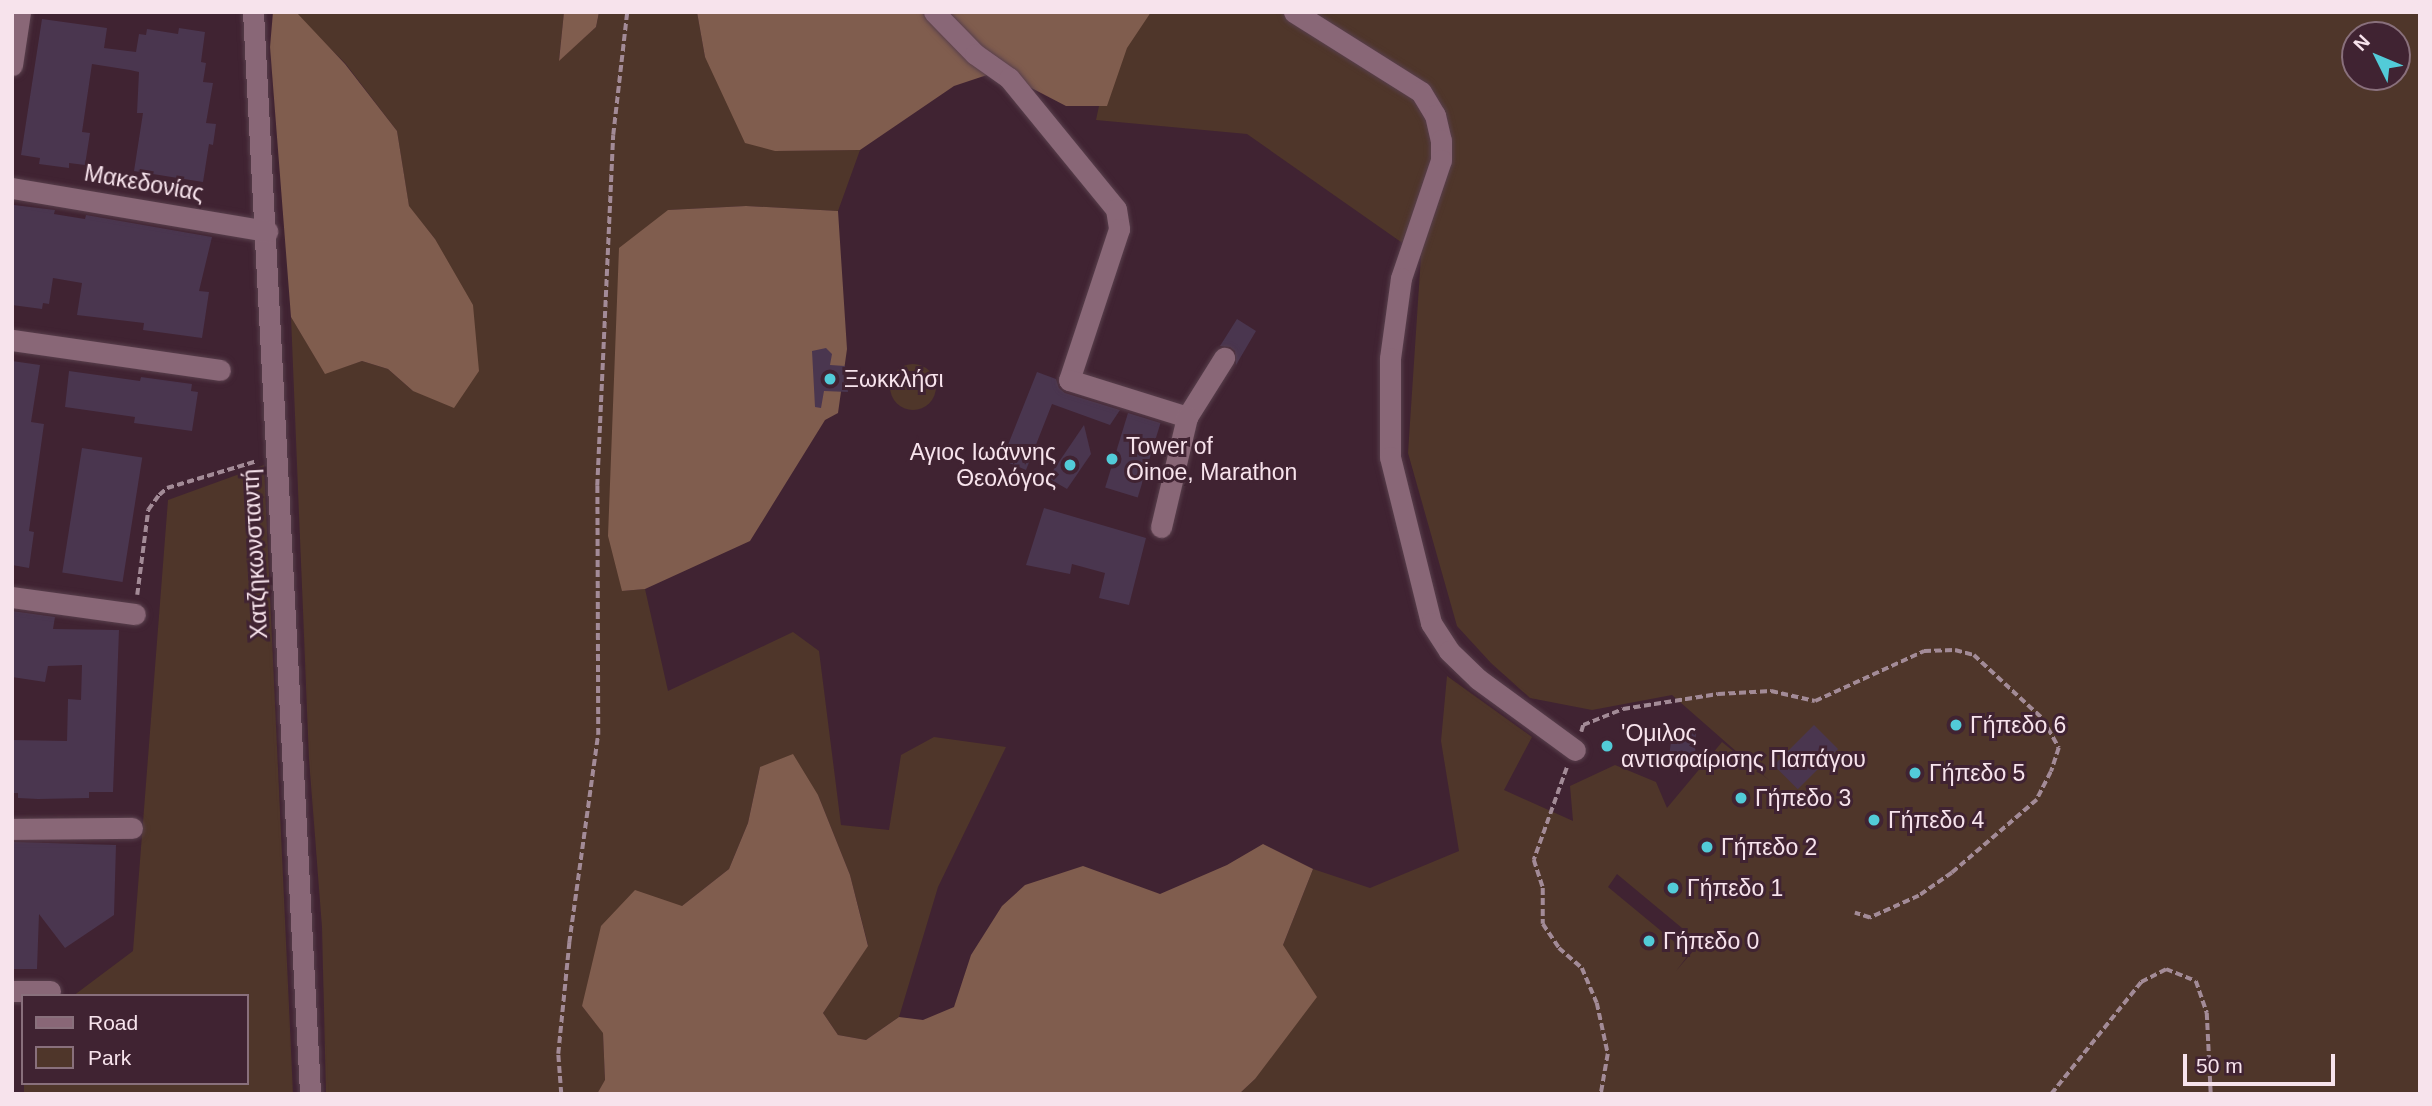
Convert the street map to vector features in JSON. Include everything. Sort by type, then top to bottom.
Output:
[{"type":"street","points":[[12,65],[20,12]]},
{"type":"street","name":"Χατζηκωνσταντή","points":[[253,12],[267,231],[276,456],[310,1094]]},
{"type":"street","points":[[934,12],[975,54],[1009,78],[1116,209],[1119,229],[1069,380],[1187,417]]},
{"type":"street","points":[[1294,12],[1421,92],[1435,115],[1441,140],[1441,160],[1401,278],[1390,358],[1390,457],[1431,623],[1448,651],[1479,679],[1575,750]]},
{"type":"street","name":"Μακεδονίας","points":[[12,188],[267,231]]},
{"type":"street","points":[[12,340],[220,370]]},
{"type":"street","points":[[1161,527],[1187,417],[1224,358]]},
{"type":"street","points":[[12,597],[135,614]]},
{"type":"street","points":[[12,829],[132,828]]},
{"type":"street","points":[[12,991],[50,991]]},
{"type":"path","points":[[561,1094],[558,1054],[569,943],[598,735],[598,473],[613,135],[627,12]]},
{"type":"path","points":[[135,614],[145,522],[148,510],[159,495],[167,488],[276,456]]},
{"type":"path","points":[[1601,1094],[1608,1054],[1597,1003],[1582,968],[1559,948],[1542,924],[1543,888],[1534,860],[1583,725],[1623,709],[1718,694],[1771,691],[1815,701],[1924,651],[1955,650],[1974,655],[2043,719],[2059,748],[2051,772],[2037,800],[1952,873],[1919,896],[1870,918],[1855,913]]},
{"type":"path","points":[[2051,1094],[2141,982],[2166,969],[2196,981],[2207,1013],[2211,1094]]},
{"type":"green space","points":[[293,12],[564,12],[559,60],[596,27],[599,12],[697,12],[705,57],[775,151],[860,150],[838,211],[746,206],[668,210],[622,591],[645,589],[668,691],[793,632],[819,651],[841,825],[889,830],[901,755],[934,737],[1006,747],[938,887],[899,1017],[866,1040],[838,1035],[823,1013],[868,945],[850,875],[818,795],[760,767],[748,823],[729,869],[682,906],[582,1006],[603,1032],[605,1081],[597,1094],[326,1094],[322,927],[309,759],[291,317],[325,373],[362,361],[388,369],[413,391],[435,239],[409,207],[397,131],[345,63]]},
{"type":"green space","points":[[1119,12],[2420,12],[2420,1094],[1239,1094],[1255,1079],[1283,945],[1313,869],[1370,888],[1459,851],[1441,741],[1447,676],[1532,737],[1504,790],[1573,821],[1570,786],[1615,765],[1656,782],[1667,808],[1722,742],[1770,781],[1672,695],[1592,710],[1530,698],[1491,663],[1457,626],[1408,453],[1421,256],[1247,134],[1096,120]],"holes":[[[1617,874],[1700,943],[1676,971],[1689,954],[1608,887]]]},
{"type":"green space","points":[[913,364],[930,370],[936,387],[930,404],[913,410],[896,404],[890,387],[896,370]]},
{"type":"green space","points":[[264,465],[293,1094],[24,1094],[24,1085],[248,1085],[248,994],[76,994],[133,951],[168,500]]},
{"type":"shaded area","points":[[273,12],[297,13],[345,64],[397,131],[409,206],[435,239],[473,305],[479,371],[454,408],[413,391],[388,369],[362,361],[325,374],[291,317],[270,47]]},
{"type":"shaded area","points":[[564,12],[599,12],[596,27],[559,61]]},
{"type":"shaded area","points":[[697,12],[1151,12],[1127,48],[1107,106],[1066,106],[999,71],[954,86],[860,150],[775,151],[745,143],[705,57]]},
{"type":"shaded area","points":[[746,206],[838,211],[847,349],[838,413],[825,420],[750,541],[645,589],[622,591],[608,536],[619,248],[668,210]]},
{"type":"shaded area","points":[[793,754],[818,795],[850,875],[868,946],[823,1013],[838,1035],[866,1040],[899,1017],[923,1020],[954,1007],[971,955],[1002,906],[1025,885],[1083,866],[1160,894],[1227,865],[1263,844],[1313,869],[1283,945],[1317,997],[1255,1079],[1239,1094],[597,1094],[605,1080],[603,1033],[582,1006],[601,926],[635,890],[682,906],[729,869],[748,823],[760,767]]},
{"type":"building","points":[[42,19],[107,28],[104,48],[136,52],[139,34],[146,35],[147,29],[178,34],[179,28],[205,32],[201,62],[206,63],[203,82],[213,83],[206,123],[216,124],[213,145],[209,144],[203,182],[134,171],[143,113],[137,113],[139,72],[92,64],[82,132],[90,133],[85,165],[69,163],[69,168],[39,164],[40,158],[21,155]]},
{"type":"building","points":[[14,205],[55,210],[54,214],[85,219],[86,215],[212,237],[199,291],[209,292],[202,338],[143,330],[144,323],[77,315],[82,283],[53,278],[49,304],[43,303],[42,309],[12,305]]},
{"type":"building","points":[[1237,319],[1256,331],[1236,365],[1235,351],[1230,347],[1220,346]]},
{"type":"building","name":"Ξωκκλήσι","points":[[826,348],[832,354],[830,365],[845,366],[848,392],[824,391],[821,408],[815,407],[812,351]]},
{"type":"building","points":[[12,361],[40,365],[31,422],[44,424],[29,531],[34,532],[29,568],[12,565]]},
{"type":"building","points":[[69,371],[140,381],[141,377],[192,384],[191,391],[198,392],[192,431],[134,423],[135,417],[65,407]]},
{"type":"building","points":[[1037,372],[1056,379],[1059,388],[1065,393],[1120,410],[1110,425],[1052,404],[1026,470],[1002,460]]},
{"type":"building","points":[[1128,413],[1161,423],[1138,498],[1105,488]]},
{"type":"building","name":"Αγιος Ιωάννης Θεολόγος","points":[[1084,425],[1091,454],[1067,489],[1048,478]]},
{"type":"building","points":[[82,448],[142,458],[123,582],[62,572]]},
{"type":"building","points":[[1044,508],[1146,538],[1129,605],[1099,598],[1105,573],[1072,564],[1070,574],[1026,565]]},
{"type":"building","points":[[12,611],[55,617],[53,629],[119,630],[113,792],[89,792],[89,798],[38,799],[18,798],[18,793],[12,793],[12,740],[67,741],[68,699],[81,700],[82,665],[48,666],[45,682],[12,677]]},
{"type":"building","points":[[1814,725],[1838,749],[1798,789],[1774,765]]},
{"type":"building","points":[[1696,733],[1695,757],[1669,757],[1672,734]]},
{"type":"building","points":[[14,842],[116,845],[114,915],[65,948],[39,914],[37,969],[12,969]]},
{"type":"place","name":"Ξωκκλήσι","points":[[830,379]]},
{"type":"place","name":"Tower of Oinoe, Marathon","points":[[1112,459]]},
{"type":"place","name":"Αγιος Ιωάννης Θεολόγος","points":[[1070,465]]},
{"type":"place","name":"Γήπεδο 6","points":[[1956,725]]},
{"type":"place","name":"'Ομιλος αντισφαίρισης Παπάγου","points":[[1607,746]]},
{"type":"place","name":"Γήπεδο 5","points":[[1915,773]]},
{"type":"place","name":"Γήπεδο 3","points":[[1741,798]]},
{"type":"place","name":"Γήπεδο 4","points":[[1874,820]]},
{"type":"place","name":"Γήπεδο 2","points":[[1707,847]]},
{"type":"place","name":"Γήπεδο 1","points":[[1673,888]]},
{"type":"place","name":"Γήπεδο 0","points":[[1649,941]]}]
